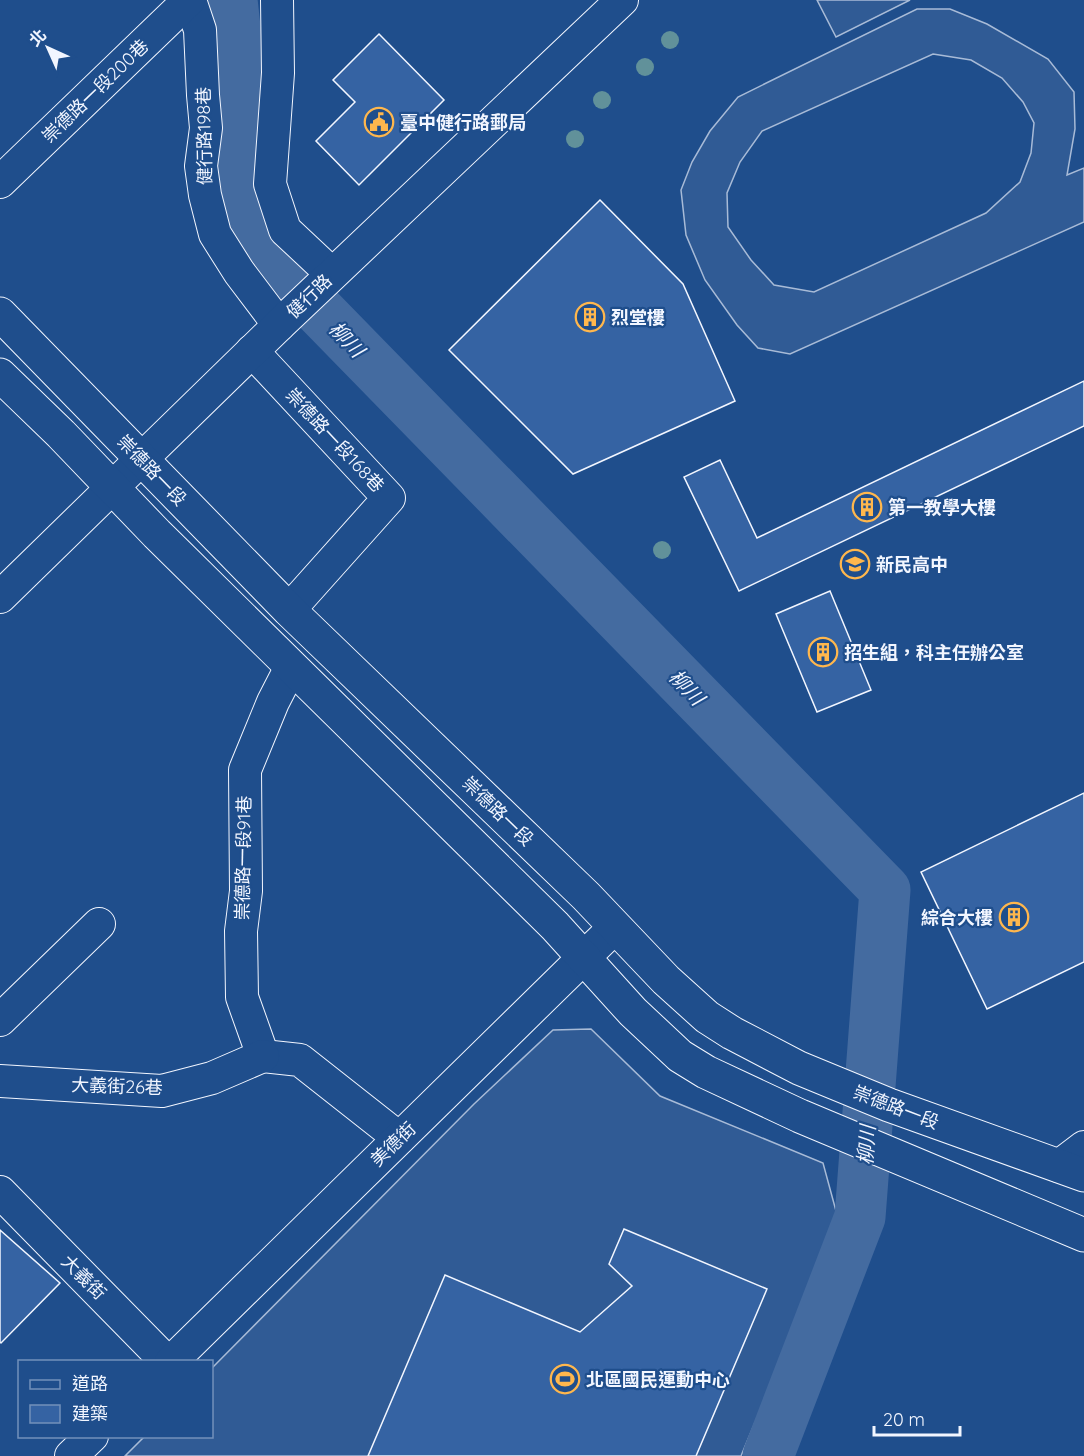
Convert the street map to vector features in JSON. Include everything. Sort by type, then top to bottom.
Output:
[{"type":"main road","name":"崇德路一段","points":[[0,314],[289,610],[615,927],[666,980],[707,1017],[798,1068],[889,1105],[1076,1163]]},
{"type":"main road","points":[[0,375],[584,957],[633,1012],[680,1056],[706,1072],[890,1156],[1084,1235]]},
{"type":"street","name":"崇德路一段200巷","points":[[0,182],[190,0]]},
{"type":"street","name":"健行路198巷","points":[[190,0],[200,30],[206,128],[201,166],[205,195],[215,234],[239,272],[284,320]]},
{"type":"street","points":[[277,0],[278,73],[270,184],[285,230],[329,278]]},
{"type":"street","name":"健行路","points":[[0,597],[284,320],[622,0]]},
{"type":"street","name":"崇德路一段168巷","points":[[252,351],[389,498],[289,610]]},
{"type":"street","name":"崇德路一段91巷","points":[[263,1056],[242,997],[241,931],[246,891],[245,770],[273,702],[291,667]]},
{"type":"street","points":[[0,1020],[99,924]]},
{"type":"street","name":"美德街","points":[[171,1360],[615,927]]},
{"type":"street","points":[[263,1056],[300,1060],[399,1138]]},
{"type":"street","name":"大義街26巷","points":[[0,1081],[162,1091],[212,1078],[263,1056]]},
{"type":"street","name":"大義街","points":[[0,1192],[167,1360]]},
{"type":"street","points":[[71,1456],[91,1438]]},
{"type":"shaded area","points":[[817,0],[910,0],[836,37]]},
{"type":"shaded area","points":[[917,9],[950,9],[987,24],[1048,59],[1074,92],[1075,129],[1067,175],[1084,168],[1084,222],[790,354],[758,348],[737,325],[705,280],[686,235],[681,190],[692,162],[710,131],[738,97]],"holes":[[[933,54],[971,60],[1002,78],[1023,102],[1034,123],[1031,153],[1020,182],[986,213],[814,292],[774,285],[751,260],[728,227],[727,193],[740,162],[762,131]]]},
{"type":"shaded area","points":[[591,1029],[660,1096],[823,1163],[839,1222],[741,1456],[125,1456],[143,1438],[213,1438],[213,1367],[474,1104],[553,1030]]},
{"type":"building","name":"臺中健行路郵局","points":[[379,34],[444,100],[359,185],[316,141],[355,102],[333,80]]},
{"type":"building","name":"烈堂樓","points":[[600,200],[683,284],[735,401],[573,474],[449,350]]},
{"type":"building","name":"第一教學大樓","points":[[1084,381],[1084,426],[739,591],[684,477],[720,460],[757,538]]},
{"type":"building","name":"招生組，科主任辦公室","points":[[830,591],[871,690],[817,712],[776,614]]},
{"type":"building","name":"綜合大樓","points":[[1084,793],[1084,962],[987,1009],[921,872]]},
{"type":"building","name":"北區國民運動中心","points":[[624,1229],[767,1289],[696,1456],[368,1456],[445,1275],[580,1332],[632,1286],[609,1264]]},
{"type":"building","points":[[0,1230],[60,1283],[1,1343],[0,1342]]},
{"type":"waterway","name":"柳川","points":[[232,0],[239,63],[228,183],[268,258],[885,890],[860,1217],[768,1456]]},
{"type":"place","name":"臺中健行路郵局","points":[[379,122]]},
{"type":"place","name":"烈堂樓","points":[[590,317]]},
{"type":"place","name":"第一教學大樓","points":[[867,507]]},
{"type":"place","name":"新民高中","points":[[855,564]]},
{"type":"place","name":"招生組，科主任辦公室","points":[[823,652]]},
{"type":"place","name":"綜合大樓","points":[[1014,917]]},
{"type":"place","name":"北區國民運動中心","points":[[565,1379]]}]
